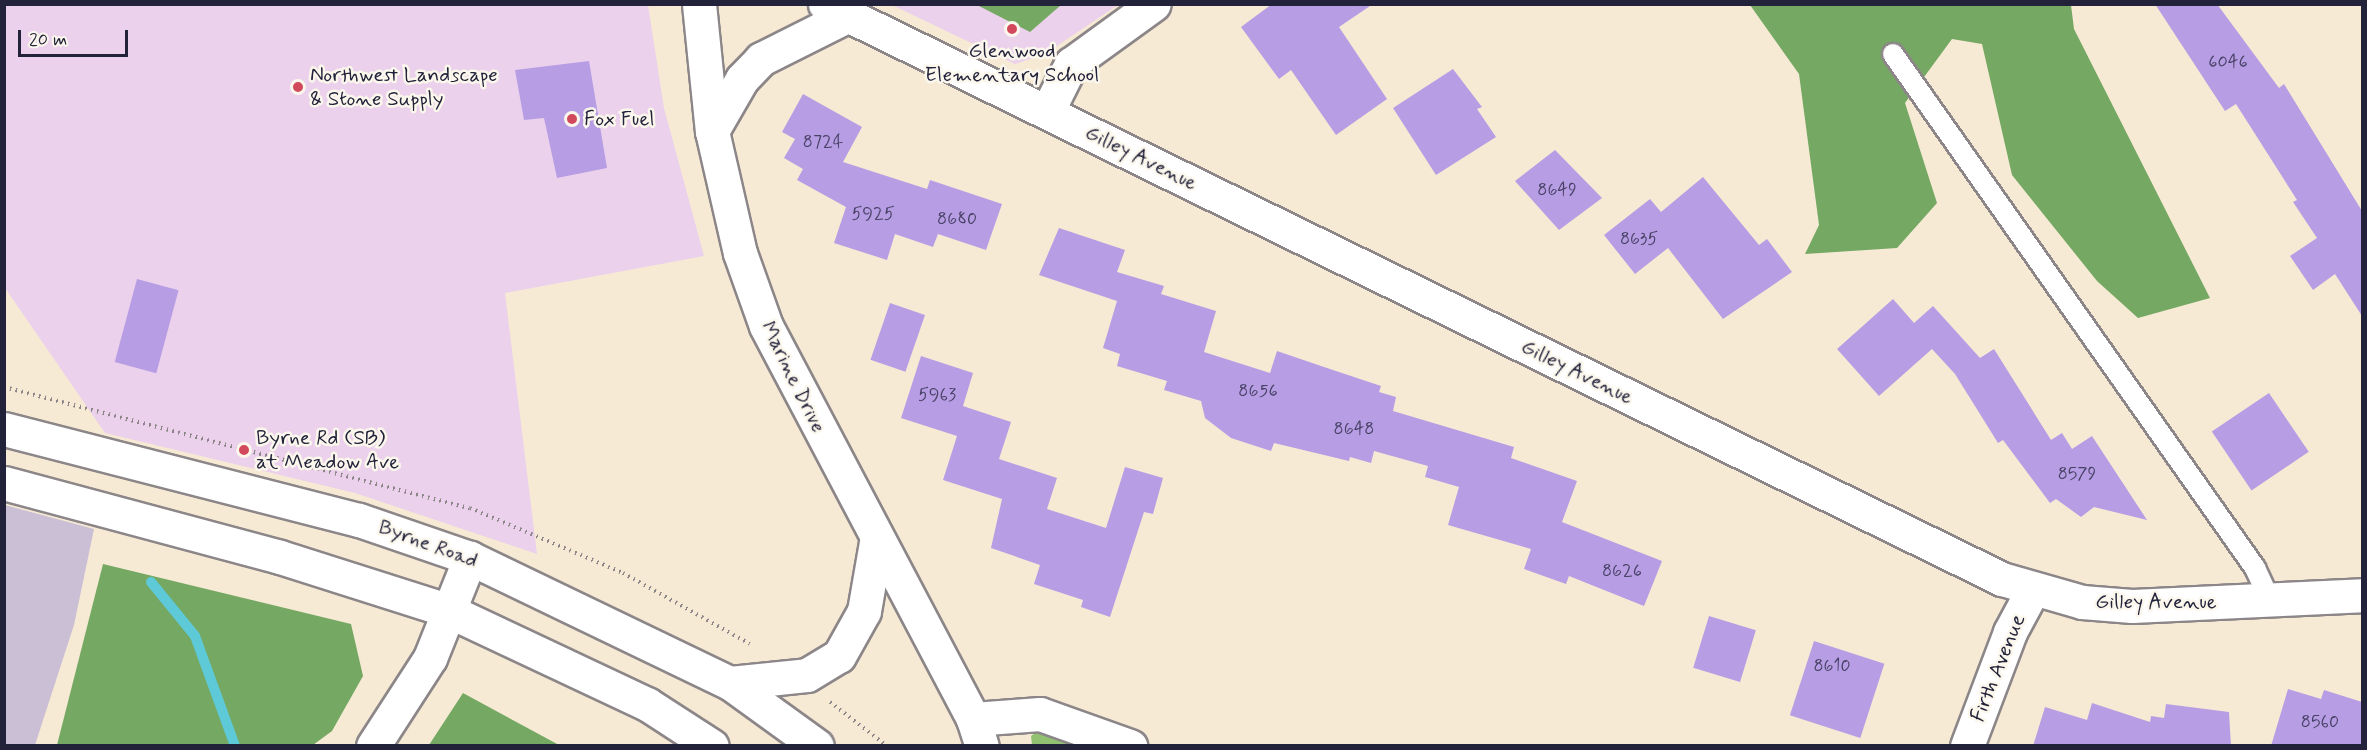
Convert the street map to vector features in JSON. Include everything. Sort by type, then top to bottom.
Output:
[{"type":"street","name":"Marine Drive","points":[[699,4],[712,131],[740,253],[766,326],[876,542],[978,732],[1001,746]]},
{"type":"street","points":[[1047,112],[1071,64],[1154,4]]},
{"type":"street","points":[[712,131],[761,59],[837,10]]},
{"type":"street","name":"Gilley Avenue","points":[[837,10],[2032,591],[2132,606],[2362,595]]},
{"type":"street","name":"Byrne Road","points":[[4,429],[359,520],[470,558],[730,683],[817,746]]},
{"type":"street","points":[[4,483],[280,557],[447,610],[647,704],[712,746]]},
{"type":"street","points":[[730,683],[796,678],[839,656],[864,611],[876,542]]},
{"type":"street","points":[[373,746],[430,658],[447,610],[470,558]]},
{"type":"street","name":"Firth Avenue","points":[[1967,746],[2010,632],[2032,591]]},
{"type":"street","points":[[978,732],[1040,714],[1130,746]]},
{"type":"lane","points":[[1893,54],[2255,568],[2270,600]]},
{"type":"path","points":[[824,697],[887,746]]},
{"type":"shaded area","points":[[4,5],[648,5],[664,108],[704,256],[505,293],[537,554],[355,493],[105,433],[5,288]]},
{"type":"shaded area","name":"Glenwood Elementary School","points":[[892,5],[1118,5],[1045,54],[1015,64]]},
{"type":"shaded area","points":[[5,505],[94,529],[74,625],[35,745],[5,745]]},
{"type":"green space","points":[[977,5],[1061,5],[1030,32]]},
{"type":"green space","points":[[1750,5],[2071,5],[2074,29],[2210,298],[2138,318],[2097,281],[2012,175],[1982,44],[1952,39],[1905,103],[1937,203],[1897,248],[1805,254],[1819,225],[1799,74]]},
{"type":"green space","points":[[103,564],[351,624],[363,676],[332,731],[313,745],[57,745]]},
{"type":"green space","points":[[463,693],[559,745],[429,745]]},
{"type":"green space","points":[[1041,728],[1091,745],[1032,745],[1031,736]]},
{"type":"building","points":[[1272,4],[1373,4],[1339,27],[1387,99],[1336,135],[1291,70],[1279,79],[1241,27]]},
{"type":"building","points":[[2155,4],[2217,4],[2279,88],[2284,84],[2362,211],[2362,316],[2335,274],[2313,290],[2290,256],[2317,238],[2293,202],[2297,200],[2236,104],[2225,111]]},
{"type":"building","name":"Fox Fuel","points":[[589,61],[607,168],[557,178],[544,118],[524,120],[515,70]]},
{"type":"building","points":[[1453,69],[1482,107],[1477,109],[1496,137],[1436,175],[1393,108]]},
{"type":"building","points":[[803,94],[862,127],[843,162],[927,189],[930,180],[1002,204],[986,250],[938,234],[933,247],[895,234],[887,260],[834,243],[846,207],[797,180],[803,169],[784,158],[795,139],[782,132]]},
{"type":"building","points":[[1555,150],[1602,198],[1559,230],[1515,181]]},
{"type":"building","points":[[1703,177],[1759,245],[1767,239],[1792,272],[1723,319],[1668,248],[1635,274],[1604,235],[1650,199],[1661,212]]},
{"type":"building","points":[[1059,228],[1125,250],[1117,272],[1164,286],[1161,294],[1216,311],[1204,352],[1270,373],[1277,351],[1381,386],[1379,392],[1396,397],[1393,411],[1514,447],[1511,458],[1577,481],[1562,522],[1662,561],[1644,606],[1569,576],[1566,584],[1524,569],[1531,549],[1448,525],[1459,487],[1425,477],[1428,466],[1374,451],[1371,463],[1350,457],[1349,461],[1274,443],[1271,451],[1231,438],[1205,418],[1201,401],[1164,390],[1167,381],[1117,366],[1120,354],[1103,348],[1117,301],[1039,275]]},
{"type":"building","points":[[137,279],[179,290],[156,373],[115,362]]},
{"type":"building","points":[[1893,299],[1914,323],[1933,306],[1980,358],[1994,349],[2051,440],[2062,433],[2072,449],[2092,436],[2147,520],[2094,507],[2081,517],[2056,499],[2050,503],[2003,440],[1998,443],[1955,374],[1932,349],[1879,396],[1837,349]]},
{"type":"building","points":[[890,303],[925,315],[905,372],[870,360]]},
{"type":"building","points":[[921,356],[973,373],[963,406],[1011,422],[999,459],[1057,478],[1047,509],[1106,528],[1125,467],[1163,478],[1153,514],[1144,512],[1110,617],[1081,607],[1083,600],[1034,584],[1040,565],[991,548],[1002,499],[943,480],[957,436],[901,418]]},
{"type":"building","points":[[2269,393],[2309,452],[2251,490],[2212,432]]},
{"type":"building","points":[[1709,616],[1756,630],[1740,682],[1693,668]]},
{"type":"building","points":[[1814,641],[1884,664],[1860,738],[1790,715]]},
{"type":"building","points":[[2288,689],[2321,699],[2324,690],[2362,702],[2362,746],[2271,746]]},
{"type":"building","points":[[2092,703],[2150,722],[2151,716],[2164,718],[2166,704],[2229,712],[2231,746],[2033,746],[2045,707],[2087,720]]},
{"type":"waterway","points":[[151,582],[195,636],[235,746]]},
{"type":"place","name":"Glenwood Elementary School","points":[[1012,29]]},
{"type":"place","name":"Northwest Landscape & Stone Supply","points":[[298,87]]},
{"type":"place","name":"Fox Fuel","points":[[572,119]]},
{"type":"place","name":"Byrne Rd (SB) at Meadow Ave","points":[[244,450]]}]
